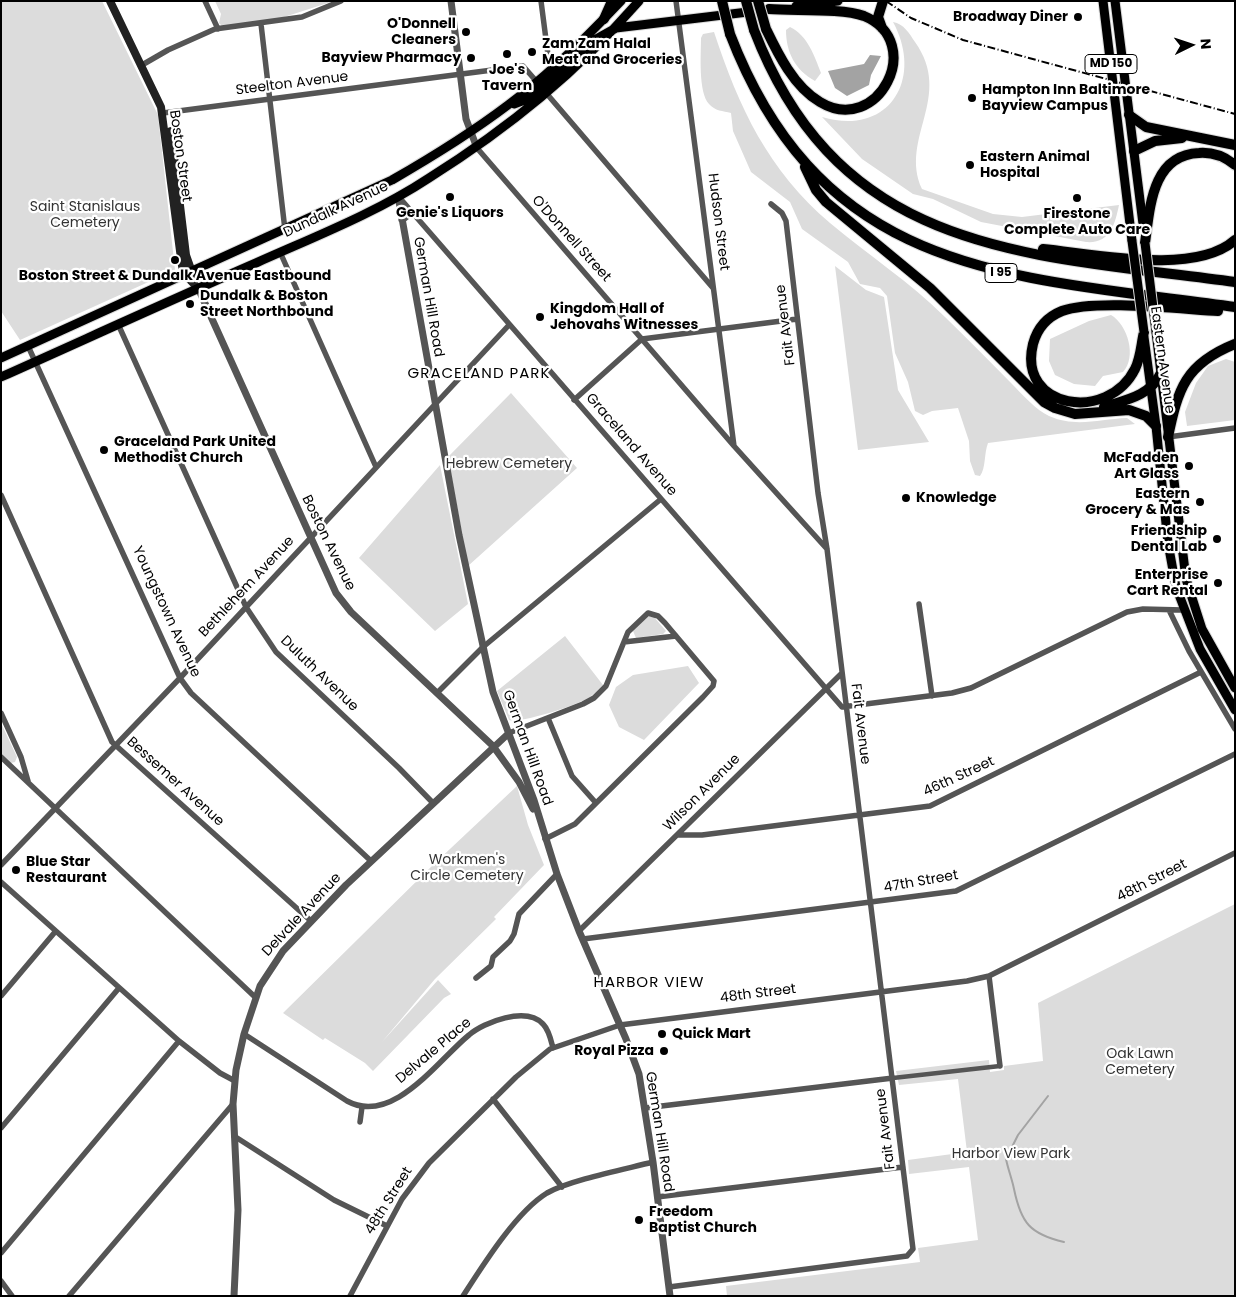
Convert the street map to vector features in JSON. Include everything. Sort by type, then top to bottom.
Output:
[{"type":"highway","points":[[604,19],[612,1]]},
{"type":"highway","name":"I 95","points":[[722,1],[730,34],[758,98],[772,120],[812,170],[857,210],[903,238],[960,261],[1028,278],[1235,307]]},
{"type":"highway","name":"I 95","points":[[746,1],[754,30],[764,54],[792,108],[850,174],[895,206],[940,229],[966,238],[1033,254],[1235,282]]},
{"type":"highway","points":[[758,1],[766,29],[784,63],[808,92],[828,106],[849,109],[869,103],[878,97],[891,78],[893,55],[878,17],[883,1]]},
{"type":"highway","points":[[769,10],[857,14],[874,22],[883,30]]},
{"type":"highway","points":[[1129,115],[1146,127],[1235,145]]},
{"type":"highway","points":[[1134,150],[1155,141],[1198,136]]},
{"type":"highway","points":[[1145,242],[1155,187],[1166,168],[1173,161],[1183,156],[1206,153],[1216,154],[1235,165]]},
{"type":"highway","points":[[801,157],[816,190],[826,202],[930,288],[1044,402],[1065,412],[1086,413],[1129,410],[1146,416],[1156,426]]},
{"type":"highway","points":[[966,238],[1034,248],[1154,261],[1204,256],[1224,248],[1235,240]]},
{"type":"highway","points":[[1144,332],[1139,359],[1128,380],[1107,397],[1076,404],[1058,399],[1047,392],[1035,373],[1032,349],[1038,330],[1053,316],[1071,309],[1128,307],[1235,312]]},
{"type":"highway","points":[[1168,437],[1176,398],[1182,385],[1200,363],[1235,344]]},
{"type":"highway","points":[[1086,413],[1135,397],[1152,388],[1161,373]]},
{"type":"main road","name":"Boston Street","points":[[110,1],[144,64]]},
{"type":"main road","name":"Boston Street","points":[[115,1],[165,113],[180,256],[188,274],[198,288]]},
{"type":"main road","name":"Dundalk Avenue","points":[[1,358],[286,230],[392,180],[470,132],[509,105],[537,82],[621,1]]},
{"type":"main road","name":"Dundalk Avenue","points":[[1,377],[280,252],[398,196],[477,148],[547,94],[616,28],[639,1]]},
{"type":"main road","points":[[509,105],[522,101],[591,42],[616,28],[838,1]]},
{"type":"main road","name":"Eastern Avenue","points":[[1115,1],[1182,553],[1190,598],[1205,635],[1235,688]]},
{"type":"main road","name":"Eastern Avenue","points":[[1102,4],[1152,388],[1171,563],[1183,610],[1200,649],[1235,710]]},
{"type":"main road","points":[[1121,152],[1134,150]]},
{"type":"main road","points":[[1171,563],[1177,567],[1184,596],[1190,598]]},
{"type":"main road","points":[[1183,610],[1190,612],[1205,645],[1217,659]]},
{"type":"street","points":[[205,1],[218,29]]},
{"type":"street","points":[[144,64],[168,50],[218,29],[302,17],[341,1]]},
{"type":"street","name":"O'Donnell Street","points":[[451,1],[466,119],[477,148],[734,446],[827,549]]},
{"type":"street","points":[[541,1],[548,55],[555,65]]},
{"type":"street","name":"Hudson Street","points":[[676,1],[734,446]]},
{"type":"street","points":[[261,24],[286,230]]},
{"type":"street","name":"Steelton Avenue","points":[[165,113],[460,76],[468,73],[523,66],[537,82]]},
{"type":"street","points":[[547,94],[714,290]]},
{"type":"street","name":"Graceland Avenue","points":[[398,196],[826,689],[842,707],[846,707]]},
{"type":"street","name":"German Hill Road","points":[[398,196],[459,535],[493,692],[557,874],[637,1068],[653,1162],[670,1296]]},
{"type":"street","name":"Fait Avenue","points":[[669,1287],[907,1256],[912,1253],[893,1078],[827,549],[818,493],[786,221],[782,213],[771,204]]},
{"type":"street","points":[[402,220],[412,212]]},
{"type":"street","points":[[280,252],[376,467]]},
{"type":"street","name":"Boston Avenue","points":[[198,288],[341,600],[493,746],[519,782],[545,839]]},
{"type":"street","points":[[574,400],[642,339],[797,319]]},
{"type":"street","name":"Duluth Avenue","points":[[118,324],[246,607],[276,652],[393,762],[432,803]]},
{"type":"street","name":"Bethlehem Avenue","points":[[1,865],[57,809],[509,325]]},
{"type":"street","name":"Youngstown Avenue","points":[[28,346],[37,361],[180,678],[198,698],[371,861]]},
{"type":"street","points":[[1168,437],[1235,428]]},
{"type":"street","name":"Bessemer Avenue","points":[[1,495],[112,742],[311,921]]},
{"type":"street","points":[[438,692],[482,647],[661,499]]},
{"type":"street","points":[[919,604],[932,696]]},
{"type":"street","points":[[1168,610],[1201,672],[1235,729]]},
{"type":"street","points":[[846,707],[932,696],[971,688],[1127,612],[1183,610]]},
{"type":"street","points":[[509,733],[583,704],[600,692],[610,678],[630,628],[652,612],[676,636],[712,678],[714,686],[575,824],[545,839]]},
{"type":"street","points":[[624,642],[676,636]]},
{"type":"street","name":"46th Street","points":[[677,835],[702,835],[930,806],[1201,672]]},
{"type":"street","name":"Wilson Avenue","points":[[579,931],[842,673]]},
{"type":"street","points":[[1,713],[21,757],[28,782]]},
{"type":"street","points":[[548,718],[572,776],[596,803]]},
{"type":"street","name":"Delvale Avenue","points":[[235,1295],[238,1210],[233,1104],[235,1081],[244,1034],[255,997],[276,960],[311,921],[432,803],[509,733]]},
{"type":"street","name":"47th Street","points":[[583,939],[948,893],[968,887],[1235,754]]},
{"type":"street","points":[[1,757],[255,997]]},
{"type":"street","name":"48th Street","points":[[350,1296],[402,1199],[429,1162],[493,1099],[536,1060],[553,1048],[620,1025],[989,976],[1235,853]]},
{"type":"street","points":[[476,978],[491,966],[493,957],[510,941],[514,934],[519,914],[557,874]]},
{"type":"street","points":[[1,882],[179,1041],[220,1073],[235,1081]]},
{"type":"street","points":[[1,996],[55,932]]},
{"type":"street","points":[[645,1108],[1000,1066],[989,976]]},
{"type":"street","points":[[1,1128],[119,988]]},
{"type":"street","name":"Delvale Place","points":[[362,1107],[378,1104],[410,1090],[468,1035],[495,1022],[516,1017],[532,1017],[546,1028],[553,1048]]},
{"type":"street","points":[[244,1034],[347,1101],[362,1107],[360,1122]]},
{"type":"street","points":[[1,1253],[179,1041]]},
{"type":"street","points":[[493,1099],[562,1187]]},
{"type":"street","points":[[69,1296],[233,1104]]},
{"type":"street","points":[[234,1136],[334,1200],[387,1226]]},
{"type":"street","points":[[463,1296],[486,1262],[528,1210],[549,1192],[653,1162]]},
{"type":"street","points":[[657,1197],[903,1167]]},
{"type":"street","points":[[1,1281],[12,1296]]},
{"type":"green space","name":"Saint Stanislaus Cemetery","points":[[1,1],[102,1],[158,115],[175,270],[20,340],[1,311]]},
{"type":"green space","points":[[215,1],[334,1],[281,18],[222,26],[219,23],[221,14]]},
{"type":"green space","points":[[893,22],[908,32],[926,62],[929,81],[928,99],[917,152],[917,170],[922,189],[993,214],[1022,217],[1119,205],[1116,219],[1106,236],[1101,240],[1086,242],[981,222],[933,199],[913,194],[862,159],[822,117],[846,121],[866,119],[882,111],[894,98],[902,82],[904,64],[902,43]]},
{"type":"green space","points":[[790,27],[801,35],[813,53],[821,73],[815,81],[808,77],[793,60],[786,38],[786,30]]},
{"type":"green space","points":[[714,32],[745,112],[758,136],[789,181],[808,203],[830,223],[932,304],[1039,410],[1059,420],[1069,422],[1127,418],[1135,424],[988,443],[982,473],[980,476],[975,475],[970,461],[969,441],[958,408],[932,411],[923,415],[915,411],[908,382],[895,353],[887,296],[880,288],[860,284],[848,262],[802,229],[790,202],[751,172],[733,131],[731,113],[714,108],[705,98],[701,72],[701,38],[703,34]]},
{"type":"green space","points":[[835,266],[866,290],[884,297],[898,390],[929,442],[858,450]]},
{"type":"green space","points":[[1111,315],[1122,326],[1129,342],[1129,358],[1123,372],[1103,376],[1095,386],[1074,384],[1055,375],[1049,361],[1050,339],[1089,321]]},
{"type":"green space","points":[[1226,359],[1235,362],[1235,420],[1187,426],[1185,412],[1196,383],[1208,366]]},
{"type":"green space","name":"Hebrew Cemetery","points":[[511,393],[577,468],[468,566],[448,457]]},
{"type":"green space","name":"Hebrew Cemetery","points":[[440,465],[468,604],[435,631],[359,558]]},
{"type":"green space","points":[[649,616],[654,617],[666,631],[663,634],[636,638],[633,631]]},
{"type":"green space","points":[[565,636],[603,685],[590,697],[573,705],[536,717],[509,720],[497,691]]},
{"type":"green space","points":[[688,666],[699,683],[644,740],[619,727],[609,705],[616,687],[633,675]]},
{"type":"green space","points":[[1,723],[17,757],[15,762],[11,763],[1,754]]},
{"type":"green space","name":"Workmen's Circle Cemetery","points":[[517,786],[528,825],[544,865],[494,917],[496,919],[435,979],[382,1042],[438,980],[451,994],[444,998],[373,1071],[365,1063],[325,1038],[323,1040],[283,1013],[434,864]]},
{"type":"green space","name":"Oak Lawn Cemetery","points":[[1235,904],[1235,1296],[727,1296],[726,1286],[920,1262],[918,1248],[978,1240],[969,1167],[909,1174],[908,1160],[967,1152],[958,1079],[899,1085],[896,1071],[989,1060],[990,1072],[1004,1070],[1004,1066],[1043,1061],[1038,1003]]},
{"type":"shaded area","points":[[870,55],[881,56],[871,75],[869,85],[847,96],[835,88],[828,71],[864,64]]},
{"type":"waterway","points":[[1048,1096],[1018,1135],[1006,1159],[1017,1201],[1024,1219],[1035,1231],[1064,1242]]},
{"type":"railway","points":[[886,1],[911,18],[963,40],[1235,114]]},
{"type":"place","name":"Broadway Diner","points":[[1078,17]]},
{"type":"place","name":"O'Donnell Cleaners","points":[[466,32]]},
{"type":"place","name":"Zam Zam Halal Meat and Groceries","points":[[532,52]]},
{"type":"place","name":"Joe's Tavern","points":[[507,54]]},
{"type":"place","name":"Bayview Pharmacy","points":[[471,58]]},
{"type":"place","name":"Hampton Inn Baltimore Bayview Campus","points":[[972,98]]},
{"type":"place","name":"Eastern Animal Hospital","points":[[970,165]]},
{"type":"place","name":"Genie's Liquors","points":[[450,197]]},
{"type":"place","name":"Firestone Complete Auto Care","points":[[1077,198]]},
{"type":"place","name":"Boston Street & Dundalk Avenue Eastbound","points":[[175,260]]},
{"type":"place","name":"Dundalk & Boston Street Northbound","points":[[190,304]]},
{"type":"place","name":"Kingdom Hall of Jehovahs Witnesses","points":[[540,317]]},
{"type":"place","name":"Graceland Park United Methodist Church","points":[[104,450]]},
{"type":"place","name":"McFadden Art Glass","points":[[1189,466]]},
{"type":"place","name":"Knowledge","points":[[906,498]]},
{"type":"place","name":"Eastern Grocery & Mas","points":[[1200,502]]},
{"type":"place","name":"Friendship Dental Lab","points":[[1217,539]]},
{"type":"place","name":"Enterprise Cart Rental","points":[[1218,583]]},
{"type":"place","name":"Blue Star Restaurant","points":[[16,870]]},
{"type":"place","name":"Quick Mart","points":[[662,1034]]},
{"type":"place","name":"Royal Pizza","points":[[664,1051]]},
{"type":"place","name":"Freedom Baptist Church","points":[[639,1220]]},
{"type":"district","name":"GRACELAND PARK","points":[[479,374]]},
{"type":"district","name":"HARBOR VIEW","points":[[649,983]]},
{"type":"park label","name":"Harbor View Park","points":[[1011,1154]]}]
